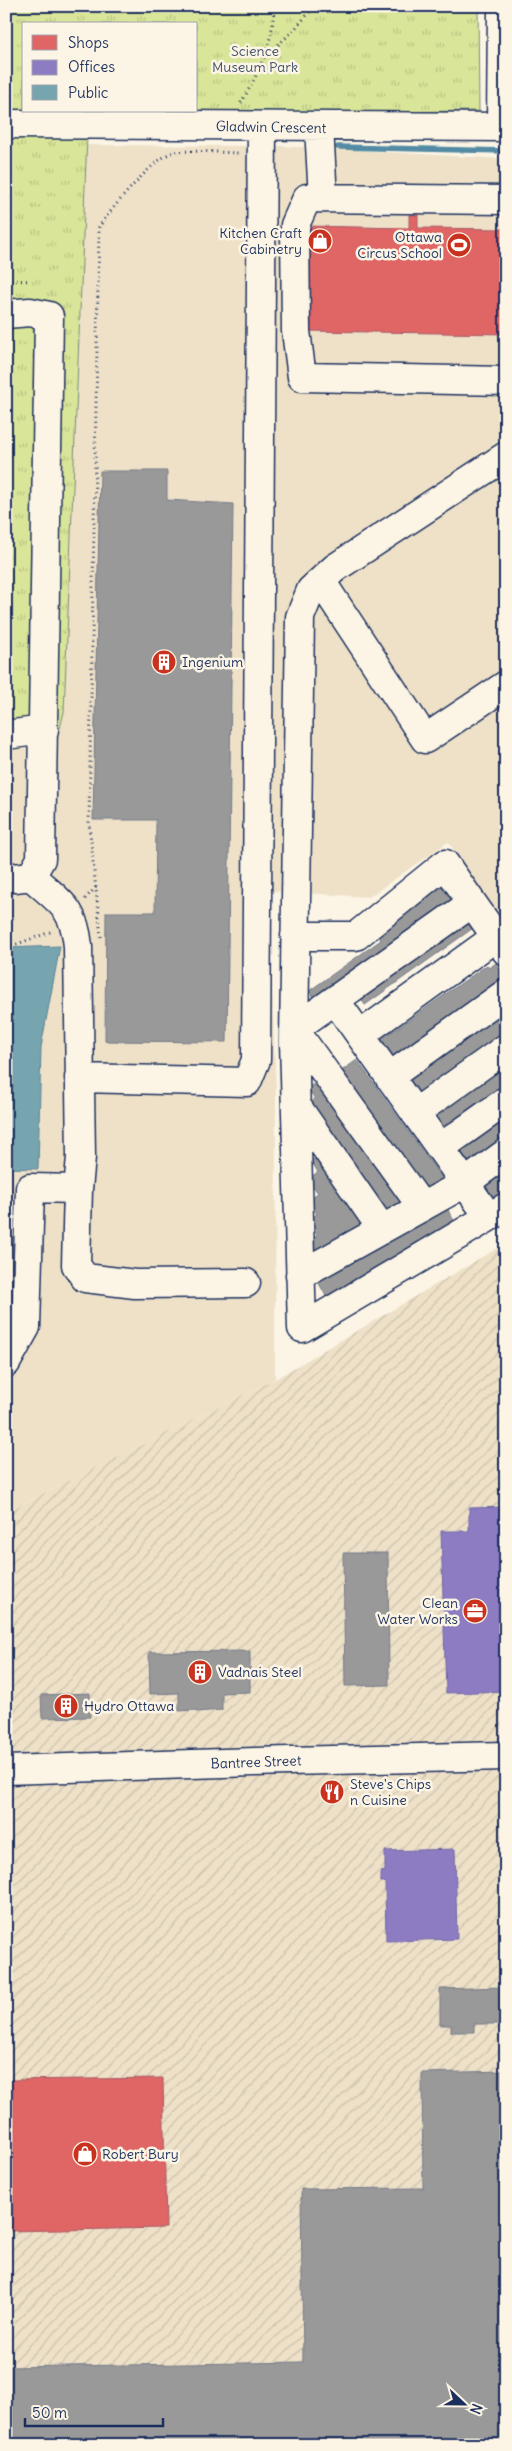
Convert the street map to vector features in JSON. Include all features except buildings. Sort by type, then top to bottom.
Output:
[{"type":"street","points":[[503,9],[503,127]]},
{"type":"street","name":"Gladwin Crescent","points":[[6,124],[503,127]]},
{"type":"street","points":[[79,1078],[248,1082],[256,1060],[262,126]]},
{"type":"street","points":[[319,127],[323,198]]},
{"type":"street","points":[[506,200],[307,198],[296,225],[296,331],[302,377],[506,381]]},
{"type":"street","points":[[6,314],[30,312],[49,316],[41,859],[17,876],[70,912],[76,926],[78,946],[81,1157],[78,1189],[76,1266],[85,1278],[135,1284],[246,1283]]},
{"type":"street","points":[[335,1000],[465,1182],[498,1212],[302,1328],[294,1029],[300,617],[311,590],[335,568],[506,456]]},
{"type":"street","points":[[321,581],[425,739],[506,685]]},
{"type":"street","points":[[6,735],[44,730]]},
{"type":"street","points":[[295,936],[356,936],[446,864],[501,944],[360,1035]]},
{"type":"street","points":[[294,1029],[472,903]]},
{"type":"street","points":[[389,1077],[506,994]]},
{"type":"street","points":[[294,1029],[422,1207]]},
{"type":"street","points":[[415,1113],[506,1048]]},
{"type":"street","points":[[440,1148],[506,1101]]},
{"type":"street","points":[[296,1105],[382,1229]]},
{"type":"street","points":[[300,1275],[465,1182],[506,1153]]},
{"type":"street","points":[[6,1363],[26,1327],[30,1188],[78,1189]]},
{"type":"street","name":"Bantree Street","points":[[6,1770],[506,1756]]},
{"type":"path","points":[[227,126],[266,56],[273,25],[274,6]]},
{"type":"path","points":[[266,56],[316,6]]},
{"type":"path","points":[[102,939],[89,823],[98,227],[113,207],[146,172],[171,153],[261,154]]},
{"type":"path","points":[[6,280],[31,280]]},
{"type":"path","points":[[17,876],[6,895],[6,948],[60,929]]},
{"type":"shaded area","points":[[86,145],[283,146],[506,159],[506,924],[448,842],[369,897],[269,891],[276,1095],[275,1379],[6,1512],[6,726],[64,712]]},
{"type":"shaded area","points":[[506,1243],[506,2445],[6,2445],[6,1512],[275,1379]]},
{"type":"green space","name":"Science Museum Park","points":[[6,6],[478,6],[479,111],[244,113],[198,111],[198,22],[22,22],[22,112],[88,112],[64,712],[59,732],[6,726]]},
{"type":"waterway","points":[[338,147],[506,151]]},
{"type":"place","name":"Kitchen Craft Cabinetry","points":[[320,241]]},
{"type":"place","name":"Ottawa Circus School","points":[[459,245]]},
{"type":"place","name":"Ingenium","points":[[164,662]]},
{"type":"place","name":"Clean Water Works","points":[[475,1611]]},
{"type":"place","name":"Vadnais Steel","points":[[200,1672]]},
{"type":"place","name":"Hydro Ottawa","points":[[66,1706]]},
{"type":"place","name":"Steve's Chips n Cuisine","points":[[332,1792]]},
{"type":"place","name":"Robert Bury","points":[[85,2154]]}]
